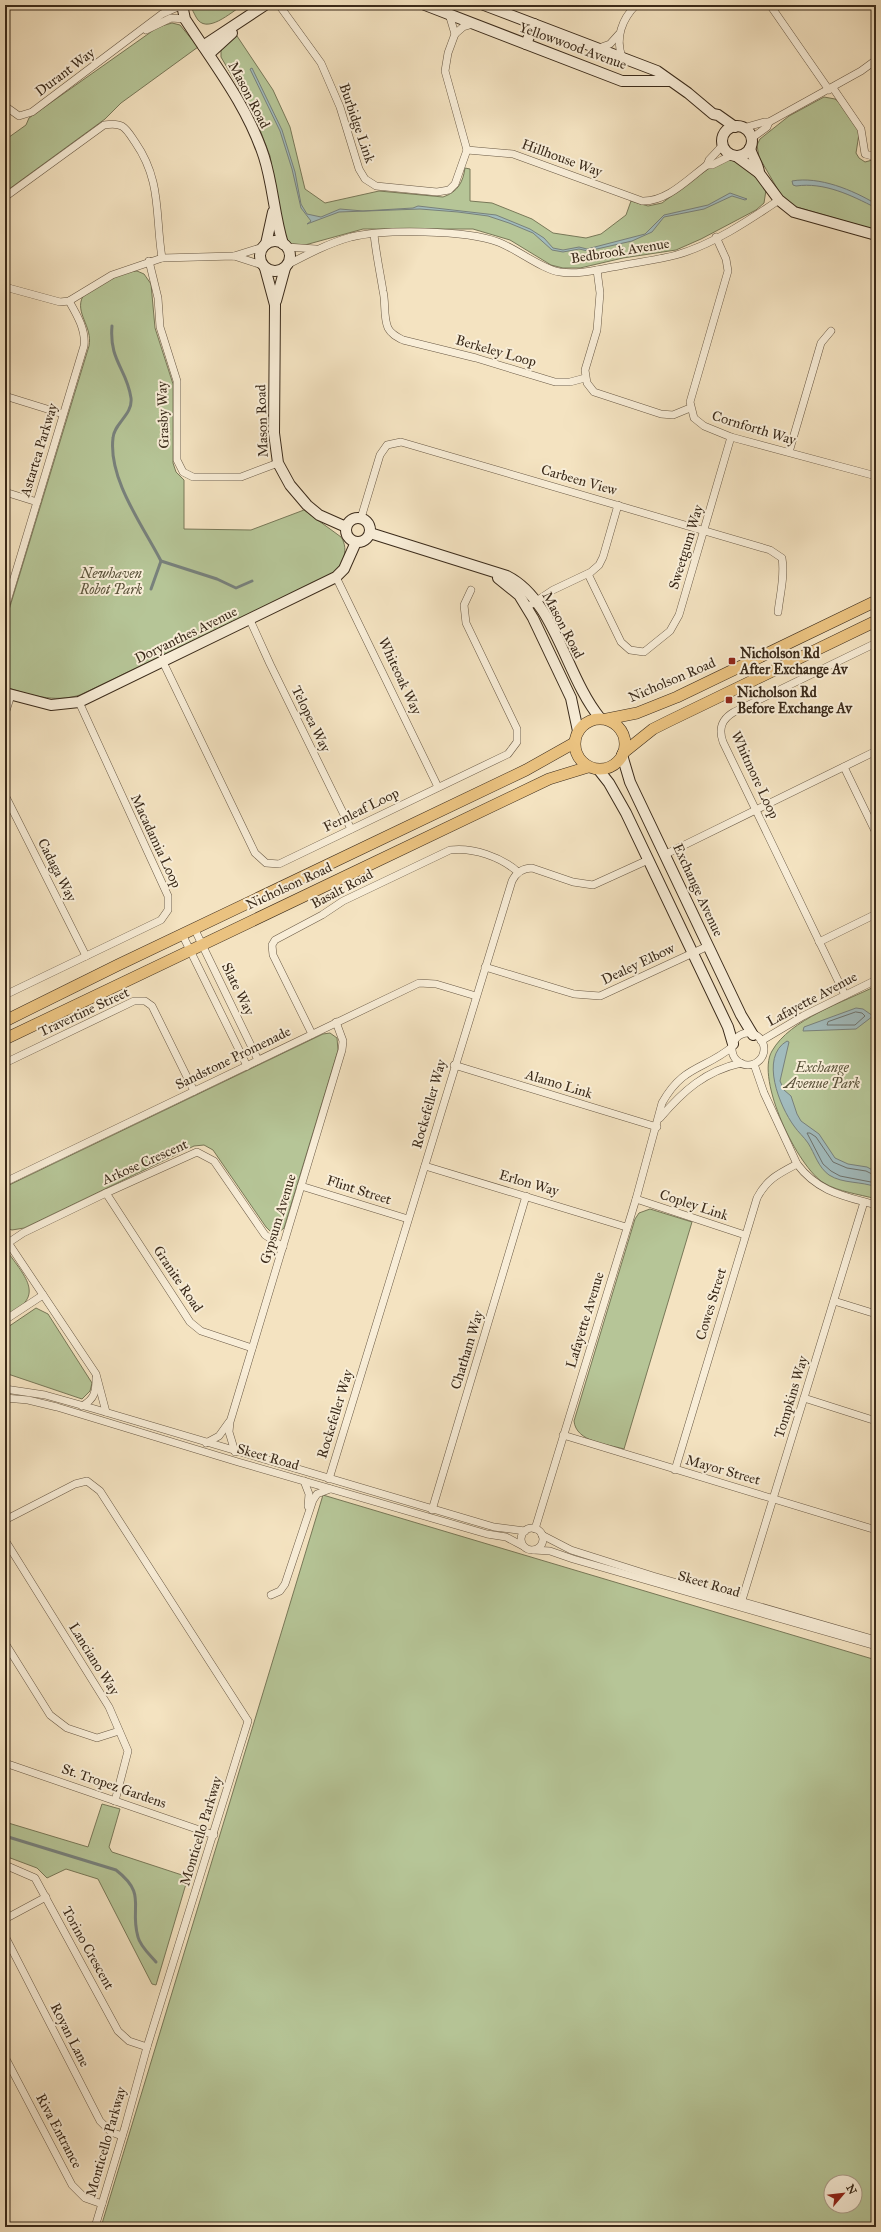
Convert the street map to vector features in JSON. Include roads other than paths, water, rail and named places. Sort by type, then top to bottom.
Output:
[{"type":"main road","name":"Nicholson Road","points":[[578,730],[587,721],[637,713],[678,697],[876,601]]},
{"type":"main road","name":"Nicholson Road","points":[[5,1039],[549,779],[593,768],[610,767],[653,729],[876,621]]},
{"type":"main road","points":[[604,719],[621,730],[624,738],[623,754]]},
{"type":"main road","points":[[578,730],[574,743],[578,757],[593,768]]},
{"type":"main road","name":"Nicholson Road","points":[[5,1021],[194,928],[526,770],[574,743]]},
{"type":"street","name":"Mason Road","points":[[182,5],[185,19],[234,90],[252,125],[264,158],[274,206],[285,245]]},
{"type":"street","name":"Durant Way","points":[[5,106],[19,116],[32,112],[138,34],[162,14],[182,5]]},
{"type":"street","points":[[206,50],[265,5]]},
{"type":"street","name":"Burbidge Link","points":[[279,5],[321,63],[340,107],[359,169],[365,179],[376,186],[446,191],[457,181],[467,150]]},
{"type":"street","name":"Yellowwood Avenue","points":[[425,5],[622,81],[669,81]]},
{"type":"street","name":"Yellowwood Avenue","points":[[484,5],[506,9],[534,24],[657,71],[692,96],[713,114],[718,115],[739,128]]},
{"type":"street","points":[[599,48],[610,44],[619,34],[627,17],[636,5]]},
{"type":"street","points":[[770,5],[861,129],[865,154],[876,157]]},
{"type":"street","points":[[449,14],[455,34]]},
{"type":"street","name":"Durant Way","points":[[138,34],[171,18],[185,19]]},
{"type":"street","points":[[467,150],[445,71],[448,53],[455,34],[463,27],[474,24]]},
{"type":"street","points":[[526,44],[534,24]]},
{"type":"street","points":[[619,34],[619,46],[622,57]]},
{"type":"street","points":[[876,60],[831,89],[769,122],[727,130],[724,135],[723,145],[734,156],[759,173],[779,200],[794,212],[876,235]]},
{"type":"street","name":"Yellowwood Avenue","points":[[713,114],[714,120],[724,135]]},
{"type":"street","points":[[734,156],[744,155],[751,143],[767,127],[769,122]]},
{"type":"street","points":[[5,197],[104,125],[116,123],[125,127],[141,150],[153,176],[162,258]]},
{"type":"street","points":[[739,128],[751,143],[753,159],[759,168],[759,173]]},
{"type":"street","name":"Hillhouse Way","points":[[467,150],[513,154],[642,201],[653,202],[662,198],[707,165],[709,160],[723,145]]},
{"type":"street","name":"Hillhouse Way","points":[[707,165],[712,165],[734,156]]},
{"type":"street","name":"Bedbrook Avenue","points":[[286,266],[318,249],[351,237],[374,234],[416,232],[474,235],[498,242],[522,253],[543,266],[558,272],[579,273],[676,255],[716,237],[756,215],[779,200]]},
{"type":"street","name":"Mason Road","points":[[264,245],[274,206]]},
{"type":"street","name":"Berkeley Loop","points":[[374,234],[377,259],[384,292],[385,317],[388,329],[393,335],[403,340],[476,358],[555,382],[570,382],[585,378]]},
{"type":"street","points":[[597,270],[600,293],[596,330],[585,370],[585,378],[594,392],[662,414],[673,415],[690,408],[690,402],[728,272],[726,259],[716,237]]},
{"type":"street","points":[[5,287],[55,302],[69,301],[99,282],[149,261],[162,258],[234,256],[275,241],[285,245],[290,256],[286,266],[275,272],[263,266],[234,256]]},
{"type":"street","points":[[263,266],[259,256],[264,245]]},
{"type":"street","name":"Bedbrook Avenue","points":[[285,245],[318,249]]},
{"type":"street","name":"Grasby Way","points":[[149,261],[158,292],[160,327],[177,381],[177,460],[179,467],[185,474],[193,477],[241,477],[278,463]]},
{"type":"street","name":"Mason Road","points":[[263,266],[275,305]]},
{"type":"street","name":"Mason Road","points":[[286,266],[275,305],[274,434],[278,463],[290,485],[307,505],[319,515],[346,526]]},
{"type":"street","name":"Astartea Parkway","points":[[5,608],[8,587],[37,502],[85,339],[82,326],[69,301]]},
{"type":"street","points":[[789,452],[821,343],[831,332]]},
{"type":"street","points":[[5,396],[64,414]]},
{"type":"street","name":"Cornforth Way","points":[[690,408],[694,418],[704,426],[731,437],[876,476]]},
{"type":"street","name":"Sweetgum Way","points":[[588,574],[621,642],[630,650],[644,652],[670,631],[675,623],[731,437]]},
{"type":"street","name":"Carbeen View","points":[[361,518],[380,455],[387,445],[401,442],[770,550],[782,558],[784,572],[778,612]]},
{"type":"street","points":[[5,492],[37,502]]},
{"type":"street","points":[[527,608],[553,590],[588,574],[599,565],[603,557],[618,505]]},
{"type":"street","points":[[361,518],[368,523],[370,533],[366,539],[356,542],[348,536],[346,526],[351,519],[361,518]]},
{"type":"street","name":"Mason Road","points":[[370,533],[518,582],[536,601],[585,698],[604,719]]},
{"type":"street","name":"Doryanthes Avenue","points":[[8,694],[51,705],[79,702],[336,577],[344,569],[356,542]]},
{"type":"street","name":"Mason Road","points":[[481,569],[505,582],[519,595],[527,608],[571,698],[578,730]]},
{"type":"street","name":"Whiteoak Way","points":[[336,577],[438,787]]},
{"type":"street","name":"Fernleaf Loop","points":[[163,662],[255,853],[266,863],[279,864],[508,754],[517,742],[517,729],[466,623],[464,605],[471,590]]},
{"type":"street","name":"Telopea Way","points":[[250,620],[351,829]]},
{"type":"street","name":"Whitmore Loop","points":[[845,995],[722,738],[721,730],[723,720],[734,712],[876,643]]},
{"type":"street","points":[[5,714],[8,694]]},
{"type":"street","name":"Macadamia Loop","points":[[5,995],[161,920],[168,910],[168,896],[79,702]]},
{"type":"street","points":[[666,854],[876,751]]},
{"type":"street","name":"Exchange Avenue","points":[[623,754],[630,782],[666,854],[708,946],[757,1038]]},
{"type":"street","points":[[844,767],[876,833]]},
{"type":"street","points":[[593,768],[618,797],[728,1027],[735,1058],[741,1064],[754,1064],[762,1055],[763,1046],[757,1038],[741,1035],[733,1045]]},
{"type":"street","name":"Cadaga Way","points":[[5,795],[86,956]]},
{"type":"street","name":"Basalt Road","points":[[312,1034],[273,955],[272,945],[275,940],[322,915],[343,901],[450,850],[465,849],[501,860],[518,872]]},
{"type":"street","points":[[518,872],[527,868],[536,868],[573,882],[593,885],[604,882],[648,860]]},
{"type":"street","name":"Rockefeller Way","points":[[329,1479],[510,883],[518,872]]},
{"type":"street","points":[[819,942],[876,914]]},
{"type":"street","name":"Slate Way","points":[[194,928],[258,1060]]},
{"type":"street","name":"Slate Way","points":[[182,934],[247,1066]]},
{"type":"street","name":"Dealey Elbow","points":[[485,967],[574,994],[600,996],[708,946]]},
{"type":"street","name":"Lafayette Avenue","points":[[757,1038],[876,980]]},
{"type":"street","name":"Sandstone Promenade","points":[[5,1182],[419,983],[436,984],[476,996]]},
{"type":"street","name":"Travertine Street","points":[[5,1063],[134,1001],[142,1000],[152,1006],[194,1091]]},
{"type":"street","name":"Gypsum Avenue","points":[[235,1452],[230,1432],[230,1422],[342,1050],[343,1041],[336,1022]]},
{"type":"street","name":"Lafayette Avenue","points":[[535,1529],[626,1226],[636,1199],[660,1118],[662,1103],[681,1078],[698,1066],[720,1055],[733,1045]]},
{"type":"street","name":"Lafayette Avenue","points":[[660,1118],[680,1094],[693,1084],[726,1068],[741,1064]]},
{"type":"street","points":[[754,1064],[764,1093],[797,1164],[810,1179],[822,1188],[876,1206]]},
{"type":"street","name":"Alamo Link","points":[[454,1065],[657,1127]]},
{"type":"street","name":"Arkose Crescent","points":[[7,1240],[197,1152],[205,1154],[214,1161],[265,1235],[283,1246]]},
{"type":"street","name":"Cowes Street","points":[[675,1470],[757,1198],[764,1184],[777,1174],[797,1164]]},
{"type":"street","name":"Erlon Way","points":[[425,1166],[626,1226]]},
{"type":"street","name":"Flint Street","points":[[302,1186],[408,1219]]},
{"type":"street","name":"Granite Road","points":[[106,1193],[190,1322],[201,1331],[252,1348]]},
{"type":"street","name":"Chatham Way","points":[[432,1510],[526,1196]]},
{"type":"street","name":"Copley Link","points":[[636,1199],[745,1235]]},
{"type":"street","name":"Tompkins Way","points":[[742,1600],[864,1202]]},
{"type":"street","points":[[7,1240],[96,1374],[106,1412]]},
{"type":"street","points":[[5,1320],[43,1295]]},
{"type":"street","points":[[834,1301],[876,1314]]},
{"type":"street","points":[[82,1406],[94,1396],[96,1374]]},
{"type":"street","name":"Skeet Road","points":[[5,1389],[38,1394],[106,1412],[235,1452],[494,1528],[525,1531]]},
{"type":"street","name":"Skeet Road","points":[[5,1398],[28,1400],[57,1407],[330,1489],[487,1534],[506,1537],[523,1546]]},
{"type":"street","points":[[804,1398],[876,1421]]},
{"type":"street","name":"Gypsum Avenue","points":[[206,1443],[219,1436],[230,1422]]},
{"type":"street","name":"Mayor Street","points":[[563,1435],[876,1530]]},
{"type":"street","name":"Monticello Parkway","points":[[5,1520],[75,1484],[87,1481],[100,1491],[248,1721],[214,1835],[147,2047],[95,2227]]},
{"type":"street","points":[[304,1481],[309,1500],[307,1516]]},
{"type":"street","points":[[271,1595],[280,1591],[285,1584],[307,1516],[317,1494],[330,1489]]},
{"type":"street","points":[[535,1529],[542,1535],[542,1544],[534,1550],[523,1546],[521,1538],[525,1531],[535,1529]]},
{"type":"street","name":"Skeet Road","points":[[542,1535],[571,1550],[876,1640]]},
{"type":"street","name":"Lanciano Way","points":[[5,1540],[109,1707],[120,1731],[128,1751],[115,1801]]},
{"type":"street","name":"Skeet Road","points":[[534,1550],[559,1553],[573,1559],[876,1646]]},
{"type":"street","points":[[5,1643],[50,1715],[67,1728],[97,1738],[120,1731]]},
{"type":"street","name":"St. Tropez Gardens","points":[[5,1763],[214,1835]]},
{"type":"street","name":"Torino Crescent","points":[[5,1865],[35,1878],[118,2031],[129,2041],[147,2047]]},
{"type":"street","points":[[5,1919],[46,1897]]},
{"type":"street","name":"Royan Lane","points":[[5,1936],[100,2120],[111,2132],[122,2136]]},
{"type":"street","name":"Riva Entrance","points":[[5,2057],[72,2185],[85,2198],[102,2204]]},
{"type":"water","points":[[252,68],[282,130],[295,172],[301,204],[307,214],[321,217],[340,209],[363,211],[413,208],[418,206],[496,215],[530,229],[544,238],[553,248],[563,250],[579,247],[587,249],[645,234],[664,215],[708,205],[730,193],[747,199],[745,200],[732,196],[704,209],[664,217],[652,232],[632,241],[588,251],[579,249],[563,252],[552,250],[533,233],[509,223],[488,216],[458,212],[420,209],[339,212],[307,224],[311,221],[301,208],[292,169],[280,131],[250,69]]},
{"type":"water","points":[[802,180],[824,182],[836,185],[876,204],[876,208],[847,194],[817,186],[796,186],[793,185],[792,181]]},
{"type":"water","points":[[856,1008],[863,1009],[873,1016],[856,1029],[803,1031],[804,1027]]},
{"type":"water","points":[[787,1041],[789,1042],[780,1081],[784,1090],[791,1096],[801,1121],[819,1134],[835,1158],[848,1164],[867,1167],[876,1172],[876,1187],[840,1180],[825,1172],[808,1143],[789,1118],[778,1095],[773,1070],[774,1058],[779,1048]]},
{"type":"waterway","points":[[112,326],[113,348],[126,379],[131,398],[129,409],[114,433],[113,438],[113,454],[116,470],[128,502],[161,561],[217,579],[236,588],[252,581]]},
{"type":"waterway","points":[[151,589],[161,561]]},
{"type":"waterway","points":[[5,1836],[116,1870],[132,1887],[136,1901],[135,1917],[138,1937],[143,1947],[156,1962]]},
{"type":"place","name":"Nicholson Rd After Exchange Av","points":[[732,661]]},
{"type":"place","name":"Nicholson Rd Before Exchange Av","points":[[729,700]]},
{"type":"park label","name":"Newhaven Robot Park","points":[[111,582]]},
{"type":"park label","name":"Exchange Avenue Park","points":[[822,1076]]}]
